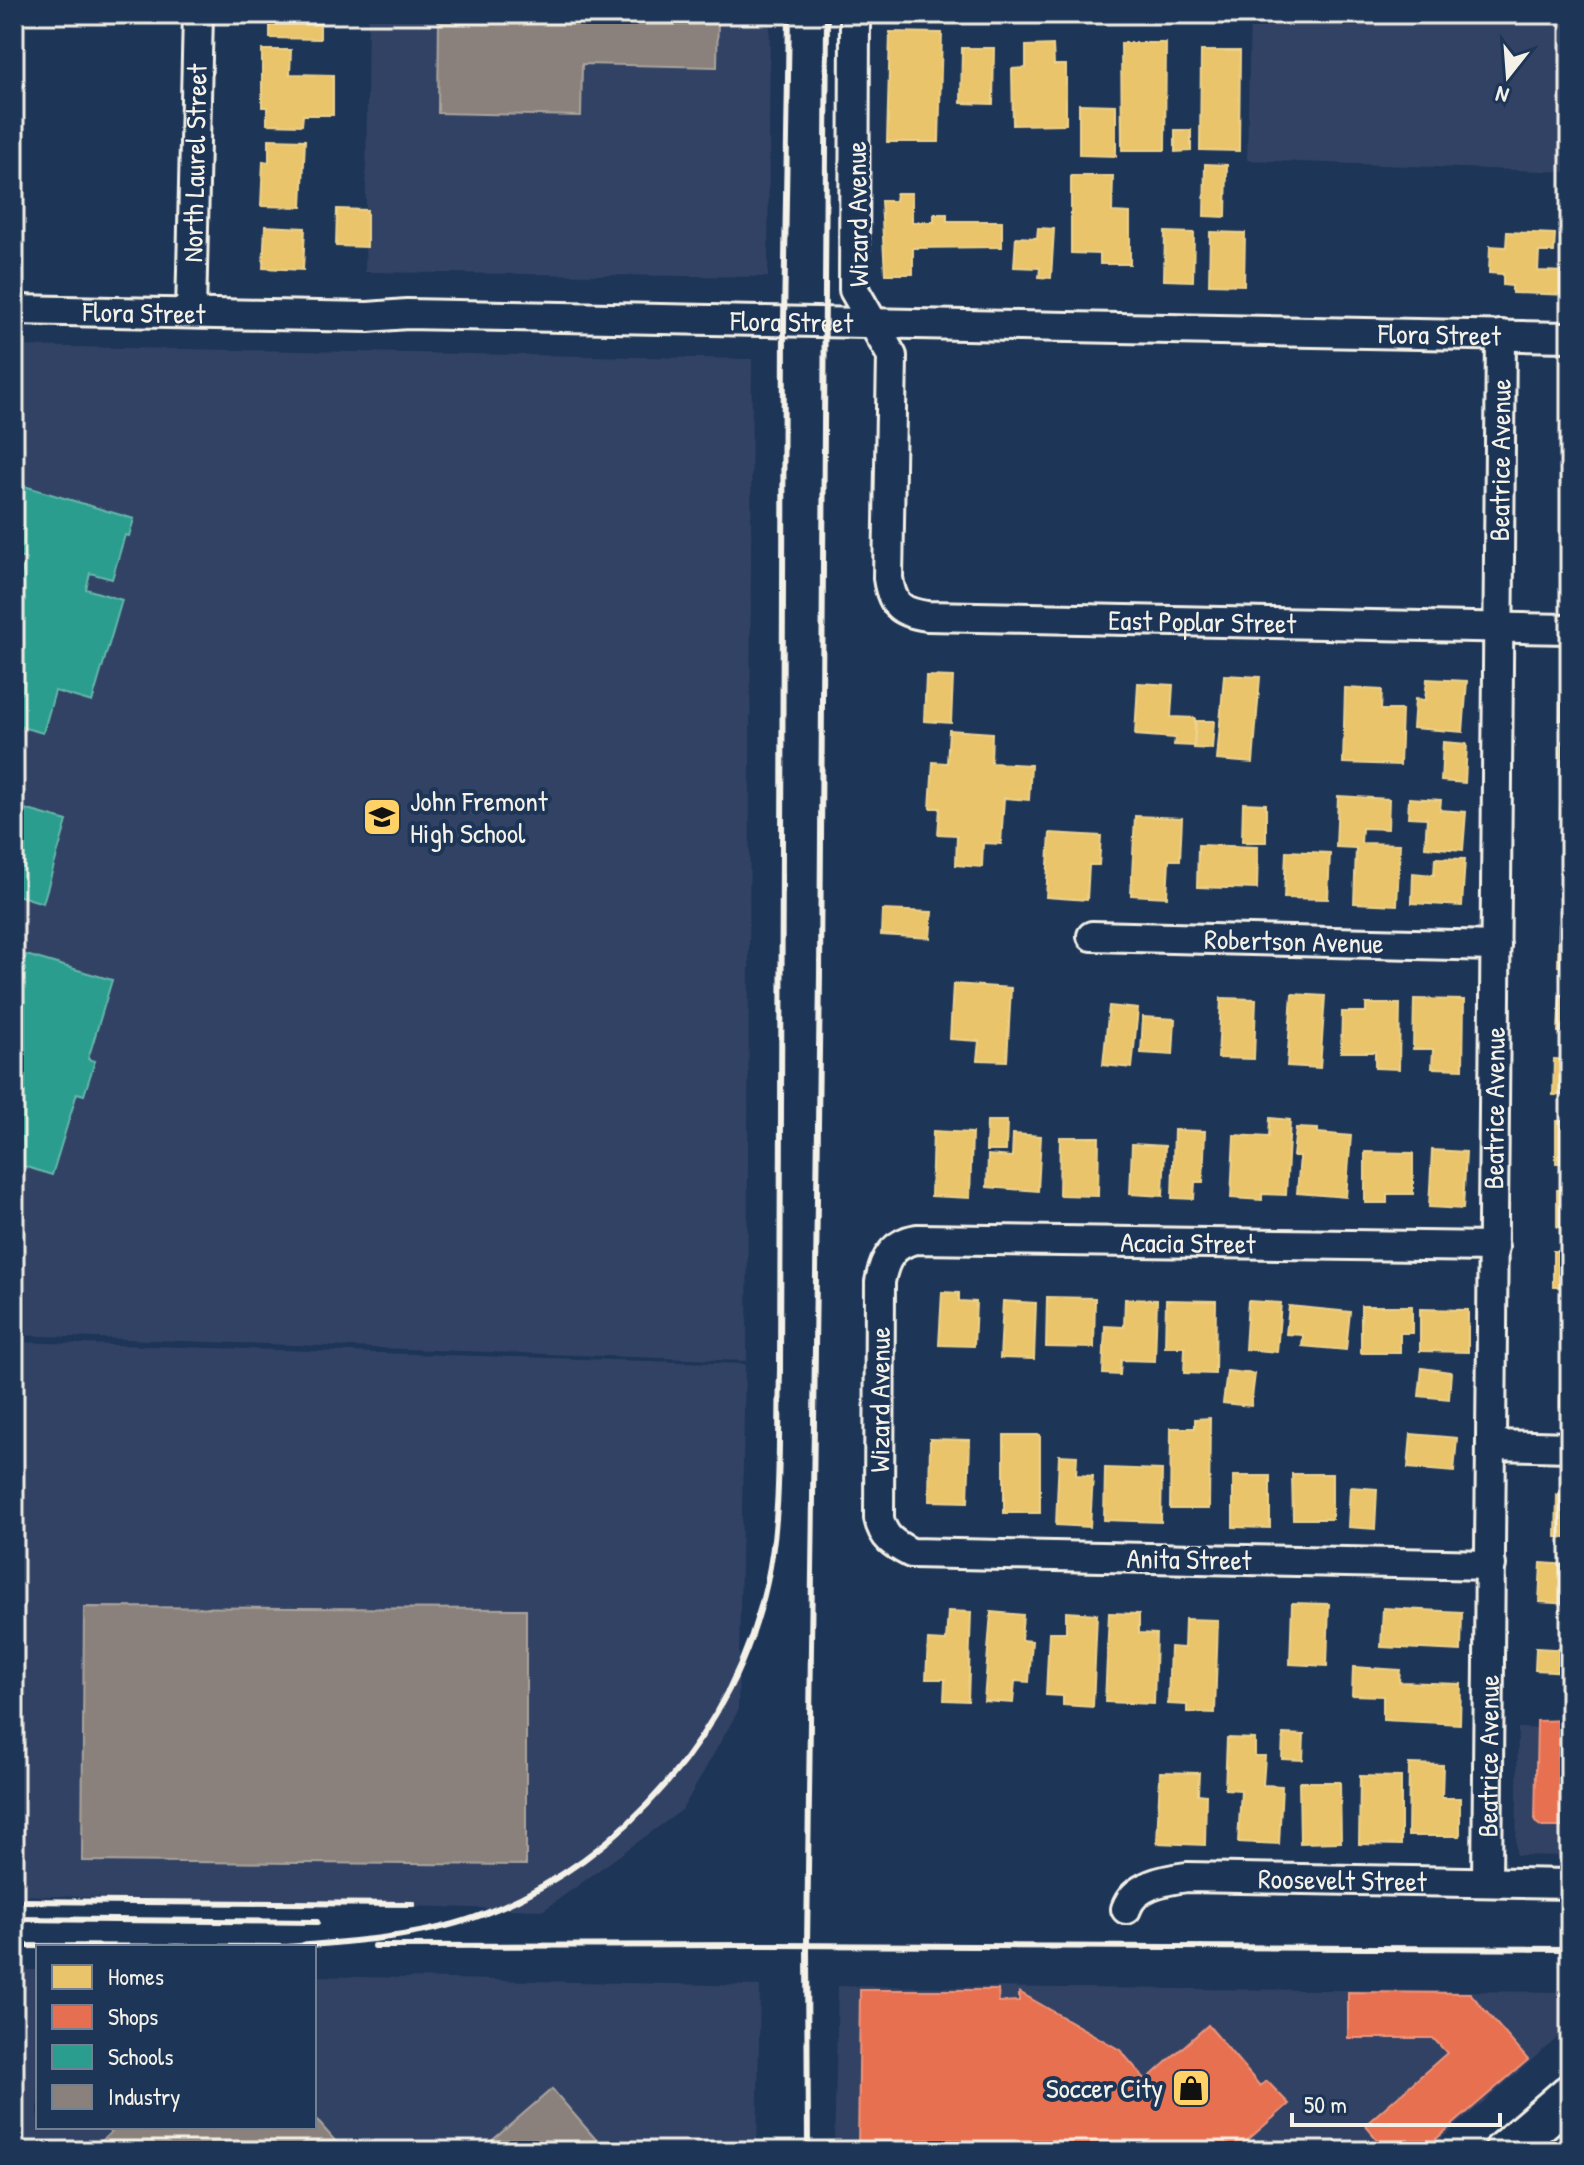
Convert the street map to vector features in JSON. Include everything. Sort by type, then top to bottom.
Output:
[{"type":"main road","points":[[1505,2151],[1570,2095]]},
{"type":"street","name":"North Laurel Street","points":[[191,313],[198,14]]},
{"type":"street","name":"Wizard Avenue","points":[[855,14],[854,290],[892,356],[888,548]]},
{"type":"street","name":"Flora Street","points":[[14,310],[874,322],[1570,337]]},
{"type":"street","name":"Beatrice Avenue","points":[[1487,1882],[1501,335]]},
{"type":"street","name":"East Poplar Street","points":[[888,548],[891,596],[904,610],[927,616],[1570,629]]},
{"type":"street","name":"Robertson Avenue","points":[[1092,936],[1496,946]]},
{"type":"street","name":"Acacia Street","points":[[888,1256],[905,1241],[917,1239],[1494,1247]]},
{"type":"street","name":"Wizard Avenue","points":[[888,1256],[880,1282],[879,1518],[881,1530],[890,1542]]},
{"type":"street","points":[[1492,1445],[1570,1447]]},
{"type":"street","name":"Anita Street","points":[[890,1542],[911,1553],[1491,1565]]},
{"type":"street","name":"Roosevelt Street","points":[[1126,1909],[1129,1901],[1148,1886],[1187,1877],[1570,1884]]},
{"type":"shaded area","points":[[368,14],[770,14],[768,277],[365,272]]},
{"type":"shaded area","points":[[1250,14],[1570,14],[1570,172],[1247,160]]},
{"type":"shaded area","name":"John Fremont High School","points":[[14,346],[752,359],[747,1361],[14,1335]]},
{"type":"shaded area","points":[[14,1342],[745,1364],[738,1711],[682,1810],[544,1910],[14,1895]]},
{"type":"shaded area","points":[[1518,1728],[1570,1729],[1570,1856],[1516,1855]]},
{"type":"shaded area","points":[[14,1970],[36,1970],[36,2129],[316,2129],[316,1976],[760,1986],[757,2151],[14,2151]]},
{"type":"shaded area","points":[[838,1986],[1570,1992],[1570,2027],[1427,2151],[834,2151]]},
{"type":"building: Homes","points":[[264,14],[320,14],[320,39],[270,38],[270,21],[264,21]]},
{"type":"building: Homes","points":[[890,32],[942,33],[939,142],[887,142]]},
{"type":"building: Homes","points":[[1121,43],[1166,43],[1165,150],[1122,150]]},
{"type":"building: Homes","points":[[1053,45],[1054,65],[1066,65],[1066,124],[1013,125],[1012,69],[1026,68],[1026,46]]},
{"type":"building: Homes","points":[[962,48],[994,48],[993,104],[961,103]]},
{"type":"building: Homes","points":[[262,50],[291,50],[290,74],[333,75],[333,115],[303,115],[302,125],[267,124],[267,107],[262,107]]},
{"type":"building: Homes","points":[[1201,51],[1240,51],[1239,151],[1200,150]]},
{"type":"building: Homes","points":[[1079,104],[1116,105],[1116,156],[1079,155]]},
{"type":"building: Homes","points":[[1175,130],[1191,130],[1191,151],[1175,152]]},
{"type":"building: Homes","points":[[269,139],[305,140],[302,207],[261,206],[263,161],[269,162]]},
{"type":"building: Homes","points":[[1205,164],[1227,165],[1226,217],[1204,216]]},
{"type":"building: Homes","points":[[1071,176],[1113,176],[1112,212],[1130,213],[1130,264],[1100,264],[1100,254],[1071,253]]},
{"type":"building: Homes","points":[[896,193],[912,193],[912,222],[934,222],[934,214],[947,214],[947,221],[1002,221],[1002,247],[913,248],[913,274],[885,274],[881,201],[895,201]]},
{"type":"building: Homes","points":[[337,209],[367,210],[367,247],[336,246]]},
{"type":"building: Homes","points":[[265,226],[305,228],[303,270],[263,268]]},
{"type":"building: Homes","points":[[1038,228],[1054,229],[1051,278],[1039,277],[1040,268],[1014,267],[1016,237],[1037,238]]},
{"type":"building: Homes","points":[[1165,232],[1194,233],[1193,281],[1164,280]]},
{"type":"building: Homes","points":[[1210,232],[1245,233],[1244,285],[1209,284]]},
{"type":"building: Homes","points":[[1507,232],[1555,234],[1554,252],[1539,252],[1538,271],[1570,272],[1570,295],[1512,293],[1512,286],[1503,285],[1503,274],[1489,273],[1490,246],[1506,247]]},
{"type":"building: Homes","points":[[1224,675],[1260,677],[1253,763],[1217,760]]},
{"type":"building: Homes","points":[[926,676],[953,677],[951,723],[924,721]]},
{"type":"building: Homes","points":[[1427,679],[1467,681],[1463,732],[1413,728],[1415,699],[1425,700]]},
{"type":"building: Homes","points":[[1562,682],[1570,682],[1570,720],[1560,720]]},
{"type":"building: Homes","points":[[1138,683],[1173,685],[1171,717],[1195,718],[1194,746],[1174,745],[1175,738],[1135,735]]},
{"type":"building: Homes","points":[[1345,688],[1382,690],[1381,710],[1402,710],[1400,765],[1343,763]]},
{"type":"building: Homes","points":[[1196,721],[1214,721],[1212,749],[1194,748]]},
{"type":"building: Homes","points":[[949,730],[992,733],[991,763],[1031,765],[1029,800],[1004,798],[1001,844],[983,843],[982,867],[956,865],[957,835],[938,834],[940,808],[930,808],[933,762],[947,763]]},
{"type":"building: Homes","points":[[1562,741],[1570,741],[1570,780],[1561,780]]},
{"type":"building: Homes","points":[[1443,742],[1467,744],[1465,783],[1441,781]]},
{"type":"building: Homes","points":[[1338,796],[1389,799],[1388,829],[1362,828],[1361,843],[1400,844],[1397,905],[1354,903],[1356,848],[1336,847]]},
{"type":"building: Homes","points":[[1409,798],[1441,800],[1440,810],[1466,812],[1463,850],[1425,847],[1427,818],[1408,817]]},
{"type":"building: Homes","points":[[1243,803],[1266,804],[1266,842],[1242,842]]},
{"type":"building: Homes","points":[[1561,805],[1570,805],[1570,840],[1560,839]]},
{"type":"building: Homes","points":[[1135,816],[1182,818],[1180,860],[1169,860],[1167,897],[1131,895]]},
{"type":"building: Homes","points":[[1050,833],[1101,836],[1099,865],[1089,865],[1087,900],[1046,897]]},
{"type":"building: Homes","points":[[1198,845],[1258,847],[1257,889],[1197,887]]},
{"type":"building: Homes","points":[[1286,851],[1330,853],[1328,899],[1284,898]]},
{"type":"building: Homes","points":[[1435,858],[1465,859],[1462,906],[1412,903],[1413,873],[1434,875]]},
{"type":"building: Homes","points":[[1564,866],[1570,867],[1570,900],[1563,900]]},
{"type":"building: Homes","points":[[882,910],[932,912],[930,938],[881,935]]},
{"type":"building: Homes","points":[[1559,924],[1570,925],[1570,967],[1558,966]]},
{"type":"building: Homes","points":[[953,984],[1011,988],[1007,1061],[977,1060],[979,1041],[950,1039]]},
{"type":"building: Homes","points":[[1292,994],[1325,996],[1320,1068],[1287,1066]]},
{"type":"building: Homes","points":[[1560,995],[1570,995],[1570,1032],[1558,1032]]},
{"type":"building: Homes","points":[[1221,998],[1256,999],[1254,1059],[1218,1058]]},
{"type":"building: Homes","points":[[1414,999],[1464,1000],[1463,1069],[1432,1068],[1433,1049],[1413,1049]]},
{"type":"building: Homes","points":[[1366,1004],[1400,1004],[1399,1069],[1375,1068],[1375,1052],[1341,1052],[1342,1012],[1366,1012]]},
{"type":"building: Homes","points":[[1109,1006],[1138,1009],[1132,1068],[1103,1065]]},
{"type":"building: Homes","points":[[1143,1017],[1175,1019],[1173,1055],[1141,1053]]},
{"type":"building: Homes","points":[[1554,1059],[1570,1060],[1570,1095],[1553,1095]]},
{"type":"building: Homes","points":[[1270,1118],[1290,1120],[1286,1195],[1262,1194],[1262,1200],[1231,1198],[1234,1135],[1269,1137]]},
{"type":"building: Homes","points":[[987,1121],[1007,1121],[1006,1151],[986,1151]]},
{"type":"building: Homes","points":[[1556,1121],[1570,1121],[1570,1163],[1556,1163]]},
{"type":"building: Homes","points":[[1296,1128],[1351,1136],[1346,1197],[1297,1193],[1300,1156],[1293,1156]]},
{"type":"building: Homes","points":[[1174,1130],[1205,1131],[1203,1182],[1195,1182],[1194,1199],[1172,1198]]},
{"type":"building: Homes","points":[[933,1131],[972,1133],[970,1198],[931,1196]]},
{"type":"building: Homes","points":[[1013,1134],[1041,1136],[1038,1191],[987,1187],[988,1155],[1012,1157]]},
{"type":"building: Homes","points":[[1060,1137],[1099,1137],[1098,1196],[1059,1195]]},
{"type":"building: Homes","points":[[1132,1144],[1165,1146],[1163,1196],[1130,1194]]},
{"type":"building: Homes","points":[[1432,1150],[1466,1152],[1463,1209],[1429,1207]]},
{"type":"building: Homes","points":[[1365,1152],[1413,1153],[1413,1194],[1387,1194],[1387,1203],[1365,1203]]},
{"type":"building: Homes","points":[[1557,1190],[1570,1190],[1570,1227],[1557,1227]]},
{"type":"building: Homes","points":[[1553,1251],[1570,1251],[1570,1287],[1553,1287]]},
{"type":"building: Homes","points":[[942,1292],[959,1293],[959,1301],[976,1302],[974,1346],[939,1345]]},
{"type":"building: Homes","points":[[1047,1297],[1095,1298],[1094,1348],[1046,1347]]},
{"type":"building: Homes","points":[[1125,1299],[1157,1300],[1155,1361],[1121,1360],[1120,1375],[1103,1374],[1105,1326],[1124,1327]]},
{"type":"building: Homes","points":[[1166,1300],[1216,1301],[1215,1374],[1184,1373],[1185,1347],[1165,1347]]},
{"type":"building: Homes","points":[[1003,1301],[1036,1303],[1034,1359],[1000,1358]]},
{"type":"building: Homes","points":[[1248,1301],[1281,1303],[1277,1352],[1245,1349]]},
{"type":"building: Homes","points":[[1289,1306],[1350,1312],[1346,1350],[1302,1346],[1303,1335],[1286,1334]]},
{"type":"building: Homes","points":[[1361,1306],[1412,1306],[1412,1333],[1400,1333],[1400,1353],[1361,1353]]},
{"type":"building: Homes","points":[[1420,1309],[1468,1310],[1468,1352],[1420,1351]]},
{"type":"building: Homes","points":[[1562,1365],[1570,1366],[1570,1407],[1560,1407]]},
{"type":"building: Homes","points":[[1422,1368],[1451,1372],[1449,1399],[1419,1396]]},
{"type":"building: Homes","points":[[1227,1371],[1255,1374],[1251,1406],[1223,1403]]},
{"type":"building: Homes","points":[[1210,1418],[1209,1509],[1170,1509],[1171,1428],[1195,1428],[1195,1419]]},
{"type":"building: Homes","points":[[1411,1434],[1457,1438],[1454,1472],[1408,1468]]},
{"type":"building: Homes","points":[[1004,1435],[1040,1435],[1040,1513],[1004,1513]]},
{"type":"building: Homes","points":[[930,1439],[970,1440],[968,1502],[929,1501]]},
{"type":"building: Homes","points":[[1059,1455],[1077,1456],[1076,1475],[1093,1476],[1090,1527],[1056,1525]]},
{"type":"building: Homes","points":[[1105,1468],[1162,1470],[1161,1522],[1104,1520]]},
{"type":"building: Homes","points":[[1292,1474],[1332,1474],[1332,1519],[1293,1519]]},
{"type":"building: Homes","points":[[1233,1476],[1270,1476],[1270,1528],[1233,1527]]},
{"type":"building: Homes","points":[[1350,1487],[1377,1489],[1375,1529],[1348,1527]]},
{"type":"building: Homes","points":[[1557,1495],[1570,1495],[1570,1538],[1556,1537]]},
{"type":"building: Homes","points":[[1541,1563],[1570,1565],[1570,1604],[1539,1602]]},
{"type":"building: Homes","points":[[1292,1603],[1329,1604],[1327,1666],[1290,1664]]},
{"type":"building: Homes","points":[[1383,1608],[1462,1612],[1461,1651],[1381,1647]]},
{"type":"building: Homes","points":[[948,1611],[971,1612],[968,1701],[944,1700],[945,1679],[926,1679],[928,1640],[946,1641]]},
{"type":"building: Homes","points":[[991,1612],[1023,1615],[1021,1640],[1032,1641],[1029,1682],[1015,1681],[1013,1703],[984,1701]]},
{"type":"building: Homes","points":[[1066,1612],[1097,1614],[1093,1707],[1063,1705],[1063,1696],[1046,1695],[1049,1632],[1066,1632]]},
{"type":"building: Homes","points":[[1109,1613],[1139,1614],[1139,1633],[1156,1634],[1154,1704],[1105,1702]]},
{"type":"building: Homes","points":[[1185,1619],[1218,1620],[1215,1713],[1187,1712],[1187,1705],[1168,1704],[1170,1647],[1184,1648]]},
{"type":"building: Homes","points":[[1536,1648],[1570,1650],[1570,1672],[1535,1670]]},
{"type":"building: Homes","points":[[1353,1667],[1400,1670],[1399,1682],[1461,1684],[1460,1724],[1383,1720],[1383,1696],[1352,1695]]},
{"type":"building: Homes","points":[[1283,1734],[1304,1735],[1303,1760],[1282,1759]]},
{"type":"building: Homes","points":[[1227,1738],[1255,1739],[1255,1756],[1265,1756],[1263,1785],[1282,1786],[1279,1844],[1238,1842],[1241,1790],[1225,1789]]},
{"type":"building: Homes","points":[[1409,1764],[1443,1765],[1442,1798],[1460,1798],[1460,1836],[1408,1836]]},
{"type":"building: Homes","points":[[1160,1772],[1199,1773],[1198,1794],[1206,1795],[1205,1845],[1157,1843]]},
{"type":"building: Homes","points":[[1360,1776],[1401,1777],[1401,1845],[1359,1844]]},
{"type":"building: Homes","points":[[1299,1782],[1340,1782],[1341,1842],[1300,1843]]},
{"type":"building: Shops","points":[[1570,1720],[1570,1827],[1542,1827],[1535,1822],[1537,1721]]},
{"type":"building: Shops","points":[[860,1990],[998,1990],[999,2002],[1019,2001],[1019,1992],[1120,2050],[1146,2080],[1208,2025],[1260,2086],[1267,2081],[1289,2104],[1235,2151],[858,2151]]},
{"type":"building: Shops","points":[[1348,1992],[1470,1993],[1528,2060],[1422,2151],[1387,2151],[1365,2125],[1447,2053],[1433,2038],[1348,2038]]},
{"type":"building: Schools","points":[[14,483],[134,519],[129,536],[125,535],[112,579],[90,573],[86,589],[122,600],[92,702],[55,691],[43,733],[14,725],[14,596],[26,559],[14,556],[14,525],[18,513],[14,512]]},
{"type":"building: Schools","points":[[14,806],[67,821],[43,903],[14,894]]},
{"type":"building: Schools","points":[[26,955],[112,980],[88,1059],[95,1061],[84,1095],[77,1093],[52,1175],[14,1163],[14,990]]},
{"type":"building: Industry","points":[[439,14],[718,14],[717,67],[582,64],[581,116],[438,113]]},
{"type":"building: Industry","points":[[84,1607],[526,1609],[526,1865],[82,1861]]},
{"type":"building: Industry","points":[[552,2089],[606,2151],[480,2151]]},
{"type":"building: Industry","points":[[316,2119],[344,2151],[90,2151],[115,2129],[316,2129]]},
{"type":"railway","points":[[307,1945],[387,1937],[461,1922],[536,1890],[584,1860],[628,1824],[667,1783],[701,1738],[729,1689],[751,1637],[767,1582],[775,1530],[779,1450],[784,322],[789,14]]},
{"type":"railway","points":[[808,2151],[807,1945],[820,975],[827,14]]},
{"type":"railway","points":[[14,1901],[413,1904]]},
{"type":"railway","points":[[14,1919],[317,1922]]},
{"type":"railway","points":[[14,1946],[36,1946]]},
{"type":"railway","points":[[374,1946],[1570,1949]]},
{"type":"place","name":"John Fremont High School","points":[[382,817]]},
{"type":"place","name":"Soccer City","points":[[1191,2088]]}]
